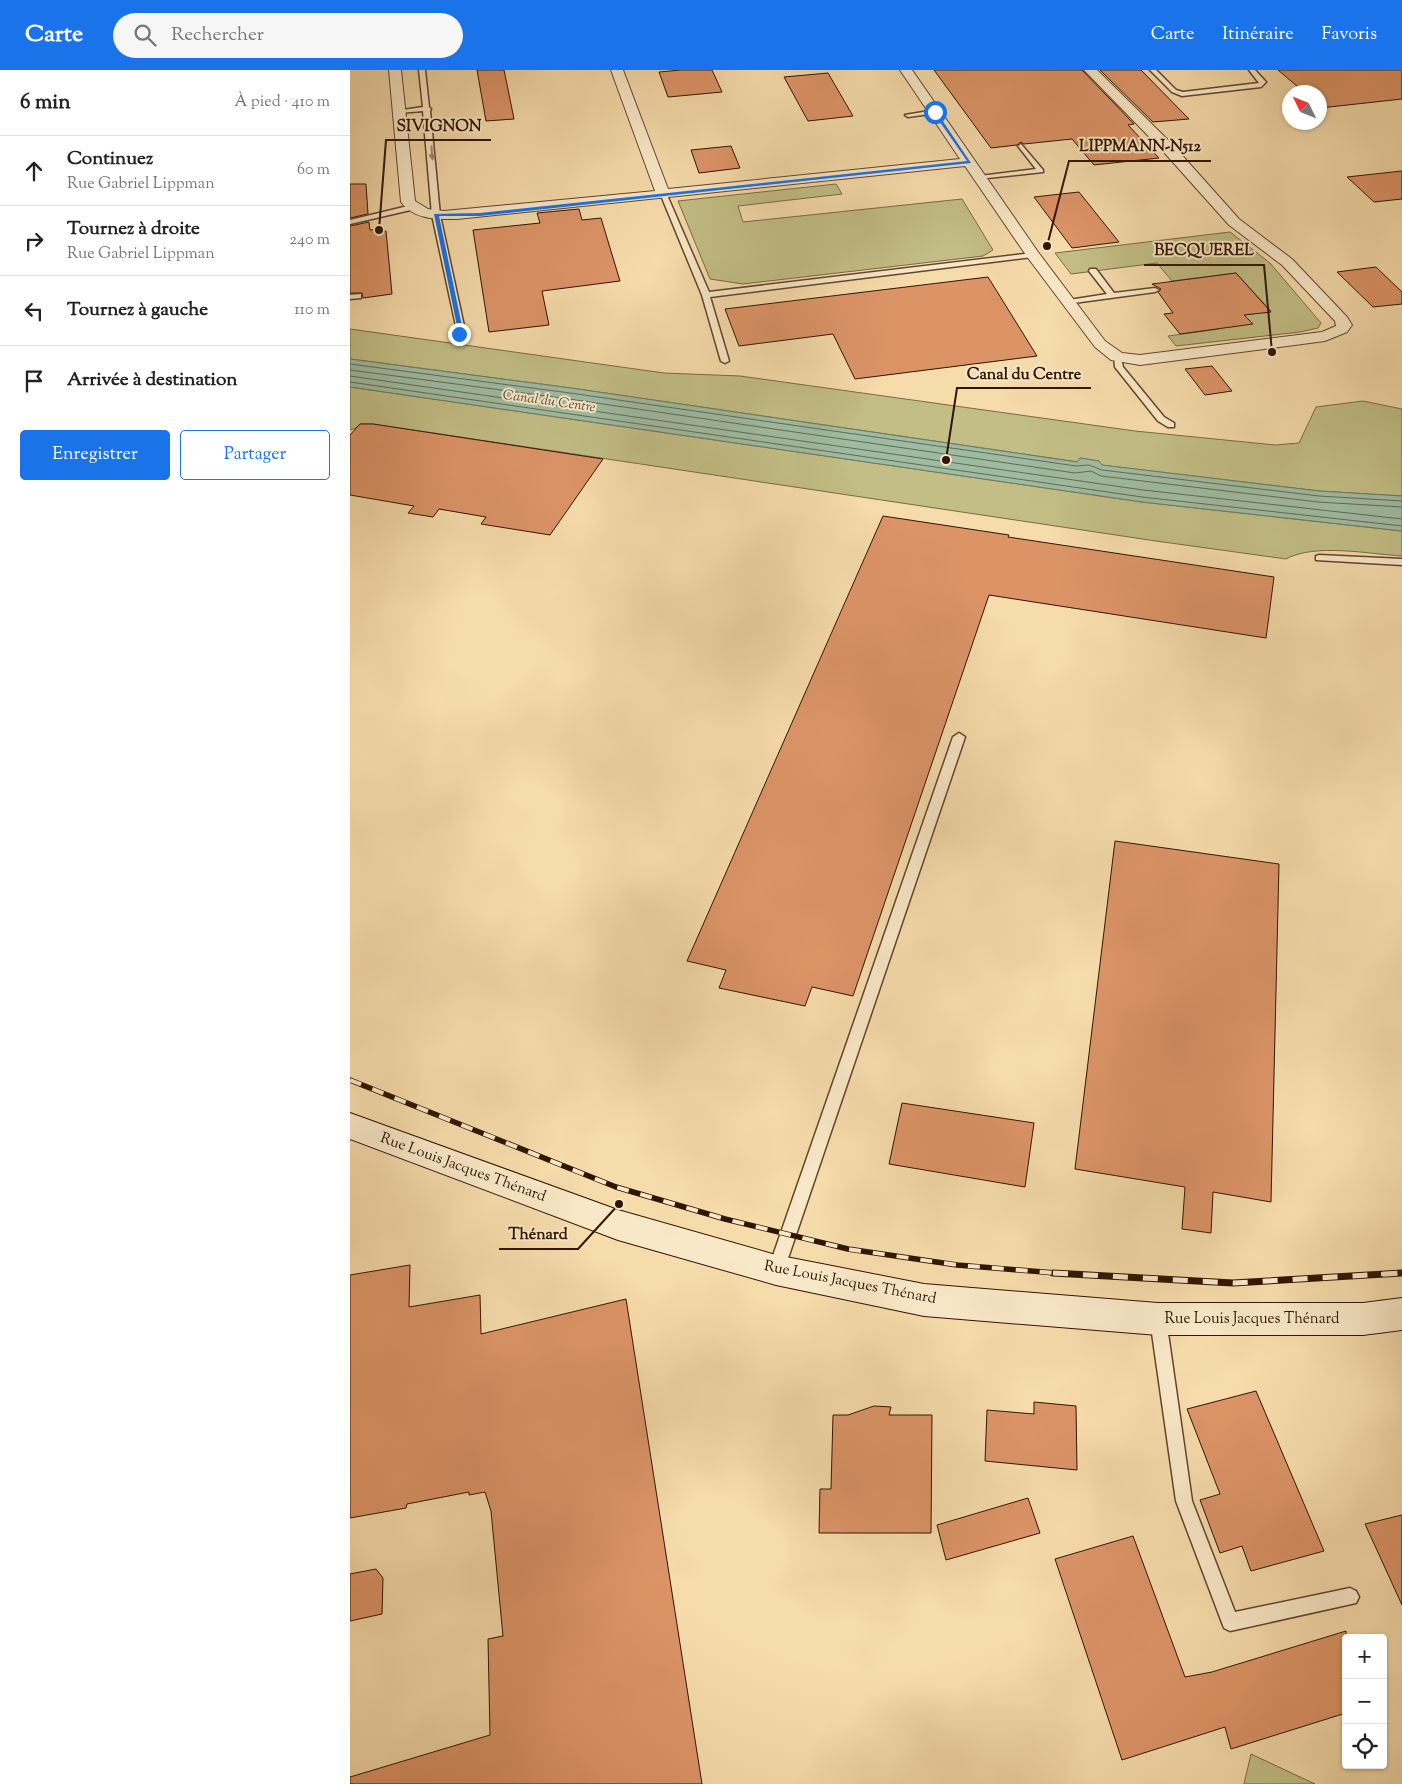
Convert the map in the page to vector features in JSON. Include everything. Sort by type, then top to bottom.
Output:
[{"type":"main road","name":"Rue Louis Jacques Thénard","points":[[351,1127],[618,1225],[776,1270],[924,1300],[1158,1319],[1363,1319],[1402,1314]]},
{"type":"street","points":[[394,70],[408,202],[412,207],[436,215],[480,215],[970,162]]},
{"type":"street","points":[[616,70],[663,196]]},
{"type":"street","points":[[906,70],[1033,255],[1100,344],[1118,357],[1140,360],[1335,334],[1344,325],[1342,320],[1287,262],[1234,222],[1167,148],[1090,70]]},
{"type":"lane","points":[[422,70],[428,108],[436,215],[460,326],[459,334]]},
{"type":"lane","points":[[1153,70],[1174,91],[1182,94],[1261,84],[1263,82],[1262,79],[1252,70]]},
{"type":"lane","points":[[399,111],[428,108]]},
{"type":"lane","points":[[908,115],[935,112]]},
{"type":"lane","points":[[980,178],[1041,171],[1021,146]]},
{"type":"lane","points":[[663,196],[706,295],[725,361]]},
{"type":"lane","points":[[350,222],[412,207]]},
{"type":"lane","points":[[706,295],[1033,255]]},
{"type":"lane","points":[[1094,271],[1112,296]]},
{"type":"lane","points":[[1069,302],[1155,290]]},
{"type":"lane","points":[[1118,357],[1119,367],[1161,419],[1171,425]]},
{"type":"lane","points":[[1319,558],[1402,562]]},
{"type":"lane","points":[[776,1270],[958,737]]},
{"type":"lane","points":[[1158,1319],[1184,1501],[1230,1622],[1350,1596]]},
{"type":"shaded area","points":[[836,184],[842,194],[738,206],[743,222],[962,199],[993,250],[983,256],[743,284],[710,279],[678,201]]},
{"type":"shaded area","points":[[1230,232],[1270,263],[1321,323],[1318,328],[1300,332],[1176,346],[1168,336],[1219,329],[1211,320],[1271,311],[1236,273],[1172,281],[1157,263],[1071,274],[1055,253]]},
{"type":"shaded area","points":[[350,329],[664,373],[740,376],[1135,431],[1275,445],[1299,443],[1316,407],[1363,401],[1402,409],[1402,496],[1319,491],[1101,465],[1099,461],[1080,458],[1078,462],[571,388],[350,359]]},
{"type":"shaded area","points":[[350,387],[1142,502],[1402,531],[1402,556],[1327,550],[1298,554],[1286,559],[373,424],[360,424],[350,430]]},
{"type":"shaded area","points":[[1251,1754],[1315,1784],[1244,1784]]},
{"type":"water","points":[[350,359],[571,388],[1077,462],[1080,458],[1099,461],[1102,465],[1319,491],[1402,496],[1402,531],[1142,502],[350,387]]},
{"type":"building","points":[[477,70],[504,70],[514,119],[486,121]]},
{"type":"building","points":[[712,70],[722,92],[668,97],[659,72]]},
{"type":"building","points":[[934,70],[1082,70],[1134,124],[1128,125],[1159,158],[1094,165],[1072,139],[1024,144],[1021,142],[1017,145],[991,148]]},
{"type":"building","points":[[1100,70],[1141,70],[1189,119],[1153,122]]},
{"type":"building","points":[[1278,70],[1402,70],[1402,99],[1327,107],[1327,85],[1296,85]]},
{"type":"building","points":[[828,73],[853,116],[808,121],[784,77]]},
{"type":"building","points":[[731,146],[740,168],[699,173],[691,150]]},
{"type":"building","points":[[1402,171],[1402,199],[1374,202],[1347,177]]},
{"type":"building","points":[[350,184],[366,184],[368,214],[350,218]]},
{"type":"building","points":[[1079,192],[1119,242],[1072,248],[1034,197]]},
{"type":"building","points":[[579,209],[582,220],[601,218],[620,281],[542,291],[549,325],[489,332],[473,230],[540,223],[537,213]]},
{"type":"building","points":[[369,222],[370,230],[384,229],[386,231],[392,294],[363,298],[362,293],[350,293],[350,226]]},
{"type":"building","points":[[1376,267],[1402,292],[1402,304],[1373,307],[1337,272]]},
{"type":"building","points":[[1236,273],[1271,312],[1244,315],[1253,324],[1180,334],[1164,314],[1173,313],[1158,292],[1161,289],[1152,284]]},
{"type":"building","points":[[988,277],[1037,356],[855,379],[833,334],[739,346],[725,309]]},
{"type":"building","points":[[1212,366],[1232,391],[1205,395],[1185,369]]},
{"type":"building","points":[[360,424],[373,424],[603,459],[550,535],[481,524],[486,517],[439,509],[433,517],[408,513],[414,506],[350,495],[350,435]]},
{"type":"building","points":[[883,516],[1274,577],[1266,638],[989,595],[853,996],[812,987],[805,1006],[719,988],[726,970],[687,961]]},
{"type":"building","points":[[1115,841],[1279,864],[1271,1202],[1213,1192],[1211,1233],[1182,1229],[1185,1187],[1075,1169]]},
{"type":"building","points":[[902,1103],[1034,1123],[1025,1187],[889,1164]]},
{"type":"building","points":[[410,1265],[409,1307],[480,1295],[481,1334],[626,1299],[702,1784],[350,1784],[350,1777],[490,1735],[488,1639],[503,1636],[491,1511],[485,1492],[469,1495],[469,1492],[407,1504],[406,1508],[350,1518],[350,1275]]},
{"type":"building","points":[[1256,1391],[1324,1551],[1251,1571],[1242,1546],[1220,1553],[1200,1500],[1220,1494],[1187,1409]]},
{"type":"building","points":[[1034,1402],[1076,1406],[1077,1470],[985,1461],[987,1410],[1034,1414]]},
{"type":"building","points":[[874,1406],[891,1407],[889,1415],[932,1415],[931,1533],[819,1533],[820,1489],[831,1489],[833,1415],[848,1415]]},
{"type":"building","points":[[1028,1498],[1040,1533],[946,1560],[937,1525]]},
{"type":"building","points":[[1402,1515],[1402,1605],[1365,1524]]},
{"type":"building","points":[[1133,1536],[1185,1677],[1212,1672],[1346,1631],[1346,1634],[1342,1634],[1342,1714],[1231,1749],[1225,1727],[1122,1760],[1055,1559]]},
{"type":"building","points":[[376,1569],[383,1578],[382,1614],[350,1621],[350,1574]]},
{"type":"railway","points":[[350,1080],[616,1187],[725,1219],[848,1249],[957,1265],[1061,1273]]},
{"type":"railway","points":[[1053,1273],[1061,1273]]},
{"type":"railway","points":[[1061,1273],[1233,1283],[1402,1273],[1381,1274]]},
{"type":"railway","points":[[1061,1273],[1068,1274]]},
{"type":"place","name":"SIVIGNON","points":[[379,230]]},
{"type":"place","name":"LIPPMANN-N512","points":[[1047,246]]},
{"type":"place","name":"BECQUEREL","points":[[1272,352]]},
{"type":"place","name":"Canal du Centre","points":[[946,460]]},
{"type":"place","name":"Thénard","points":[[619,1204]]},
{"type":"route","points":[[459,334],[460,326],[436,215],[480,215],[970,162],[935,112]]}]
